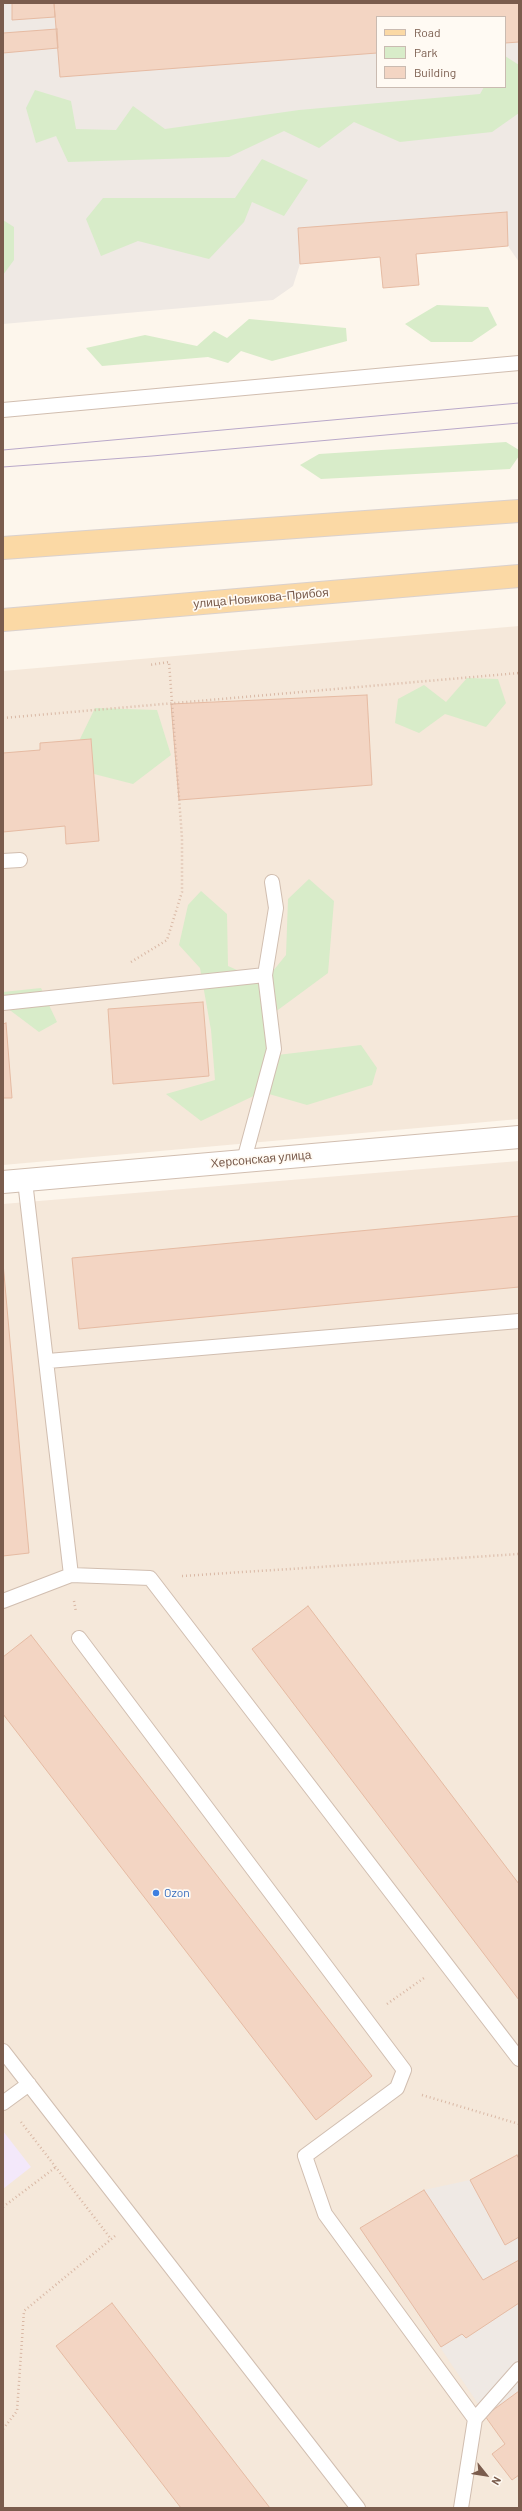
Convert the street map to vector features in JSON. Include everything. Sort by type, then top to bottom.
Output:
[{"type":"main road","points":[[3,548],[519,511]]},
{"type":"main road","name":"улица Новикова-Прибоя","points":[[3,620],[519,576]]},
{"type":"street","name":"Херсонская улица","points":[[3,1182],[519,1137]]},
{"type":"lane","points":[[3,410],[519,363]]},
{"type":"lane","points":[[3,861],[20,860]]},
{"type":"lane","points":[[244,1160],[274,1049],[265,975],[276,908],[272,882]]},
{"type":"lane","points":[[3,1003],[265,975]]},
{"type":"lane","points":[[26,1180],[48,1361],[71,1575]]},
{"type":"lane","points":[[48,1361],[519,1321]]},
{"type":"lane","points":[[3,1601],[71,1575],[150,1578],[519,2059]]},
{"type":"lane","points":[[79,1638],[404,2070],[397,2088],[305,2156],[325,2214],[475,2419]]},
{"type":"lane","points":[[3,2051],[358,2508]]},
{"type":"lane","points":[[4,2103],[29,2084]]},
{"type":"lane","points":[[461,2508],[475,2419],[519,2369]]},
{"type":"path","points":[[128,964],[167,940],[182,892],[182,838],[169,662],[149,665]]},
{"type":"path","points":[[3,718],[519,673]]},
{"type":"path","points":[[150,1578],[519,1554]]},
{"type":"path","points":[[71,1575],[79,1638]]},
{"type":"path","points":[[366,2019],[445,1963]]},
{"type":"path","points":[[397,2088],[519,2124]]},
{"type":"path","points":[[4,2103],[56,2167],[111,2239]]},
{"type":"path","points":[[3,2207],[56,2167]]},
{"type":"path","points":[[3,2428],[17,2412],[24,2311],[135,2220]]},
{"type":"shaded area","points":[[3,3],[519,3],[519,262],[508,246],[416,254],[419,285],[383,288],[380,257],[300,264],[293,286],[273,300],[3,324]]},
{"type":"shaded area","points":[[519,626],[519,1119],[3,1165],[3,671]]},
{"type":"shaded area","points":[[519,1161],[519,2508],[3,2508],[3,1204]]},
{"type":"shaded area","points":[[3,2131],[31,2167],[3,2189]]},
{"type":"shaded area","points":[[519,2155],[519,2475],[512,2480],[492,2454],[505,2444],[360,2228],[424,2190],[470,2180]]},
{"type":"green space","points":[[506,57],[519,65],[519,113],[492,132],[400,142],[354,122],[319,148],[284,131],[229,157],[68,162],[56,136],[36,143],[26,108],[35,90],[71,101],[76,129],[116,130],[133,106],[165,129],[299,110],[480,94],[483,88],[506,88]]},
{"type":"green space","points":[[262,159],[308,180],[284,216],[252,202],[244,222],[209,259],[138,241],[101,256],[86,219],[103,198],[235,198]]},
{"type":"green space","points":[[3,220],[14,227],[14,260],[3,275]]},
{"type":"green space","points":[[437,305],[488,307],[497,325],[472,342],[431,342],[405,324]]},
{"type":"green space","points":[[249,319],[346,328],[347,341],[272,361],[241,351],[228,363],[208,357],[102,366],[86,348],[145,335],[197,346],[214,331],[227,338]]},
{"type":"green space","points":[[506,442],[519,450],[519,456],[510,469],[321,479],[300,465],[319,454]]},
{"type":"green space","points":[[467,678],[498,679],[506,703],[486,727],[445,714],[419,733],[395,723],[398,699],[424,685],[446,702]]},
{"type":"green space","points":[[95,708],[157,710],[171,755],[133,784],[94,774],[80,739]]},
{"type":"green space","points":[[309,879],[334,901],[328,973],[267,1018],[269,1056],[361,1045],[377,1068],[372,1085],[307,1105],[262,1092],[201,1121],[166,1094],[215,1080],[211,1030],[200,968],[179,945],[188,905],[201,891],[227,914],[228,966],[264,982],[286,955],[288,899]]},
{"type":"green space","points":[[41,988],[57,1022],[39,1032],[3,1005],[3,992]]},
{"type":"building","points":[[12,3],[54,3],[55,17],[12,20]]},
{"type":"building","points":[[54,3],[519,3],[519,42],[506,43],[506,16],[376,16],[376,53],[60,77]]},
{"type":"building","points":[[57,29],[58,48],[3,53],[3,33]]},
{"type":"building","points":[[507,212],[508,246],[416,254],[419,285],[383,288],[380,257],[300,264],[298,228]]},
{"type":"building","points":[[367,695],[372,785],[179,800],[171,704]]},
{"type":"building","points":[[91,739],[99,841],[66,844],[65,826],[3,832],[3,753],[40,750],[40,743]]},
{"type":"building","points":[[203,1002],[209,1076],[113,1084],[108,1009]]},
{"type":"building","points":[[6,1023],[12,1098],[3,1098],[3,1024]]},
{"type":"building","points":[[519,1216],[519,1287],[79,1329],[72,1258]]},
{"type":"building","points":[[3,1263],[29,1553],[3,1556]]},
{"type":"building","points":[[308,1606],[519,1884],[519,2000],[252,1649]]},
{"type":"building","points":[[31,1635],[372,2076],[316,2120],[3,1714],[3,1657]]},
{"type":"building","points":[[517,2155],[519,2159],[519,2237],[505,2245],[470,2180]]},
{"type":"building","points":[[424,2190],[483,2280],[519,2260],[519,2303],[466,2338],[462,2334],[441,2347],[360,2228]]},
{"type":"building","points":[[112,2303],[270,2508],[181,2508],[56,2346]]},
{"type":"building","points":[[519,2391],[519,2475],[512,2480],[492,2454],[505,2444],[485,2416]]},
{"type":"tram line","points":[[3,450],[519,403]]},
{"type":"tram line","points":[[3,467],[152,456],[519,423]]},
{"type":"place","name":"Ozon","points":[[156,1893]]}]
